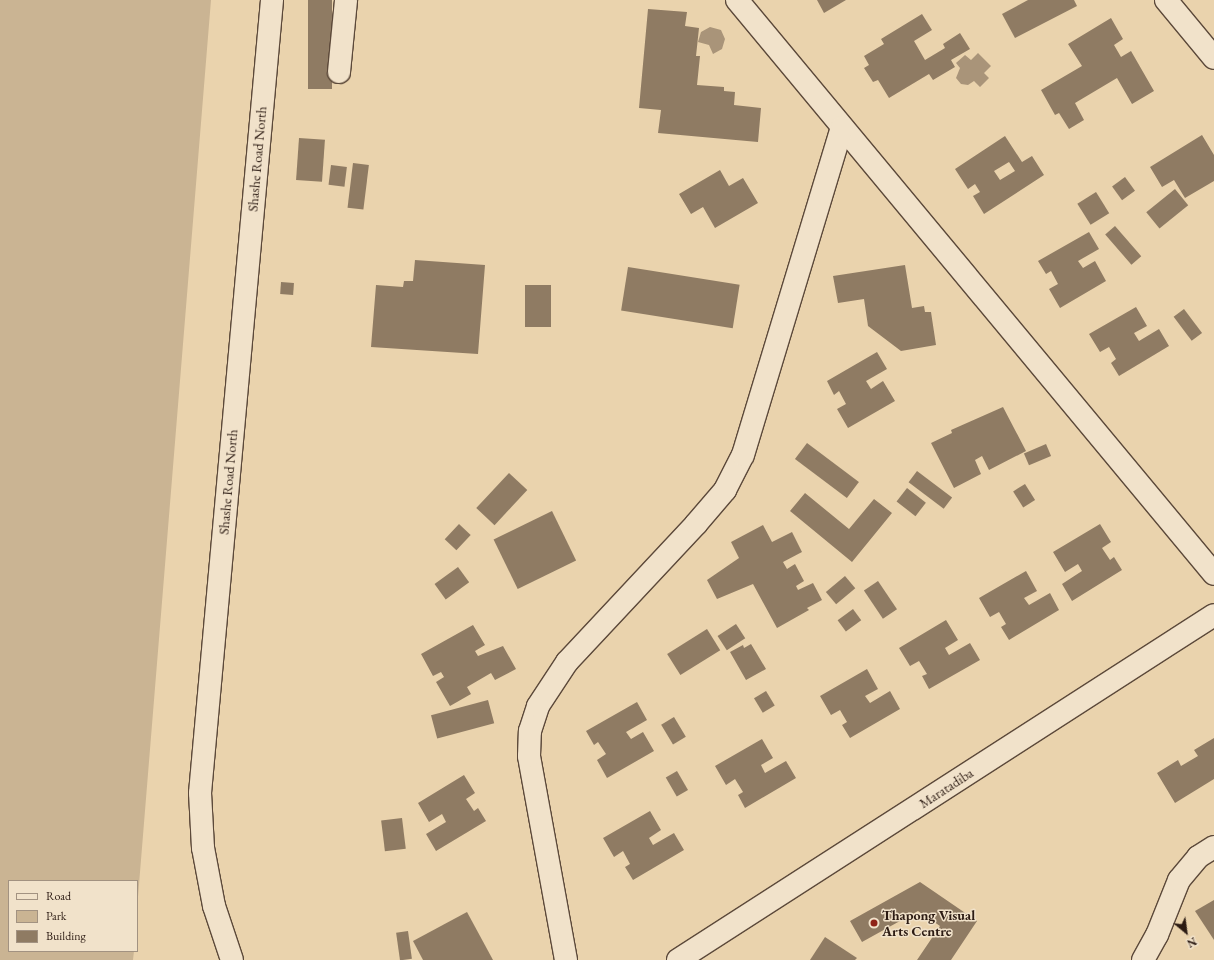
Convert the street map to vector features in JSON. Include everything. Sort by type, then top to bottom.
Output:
[{"type":"street","name":"Shashe Road North","points":[[232,960],[214,906],[203,848],[200,793],[272,0]]},
{"type":"street","points":[[339,72],[346,0]]},
{"type":"street","points":[[737,0],[1214,574]]},
{"type":"street","points":[[1166,0],[1214,58]]},
{"type":"street","points":[[566,960],[529,756],[530,731],[538,706],[567,662],[696,524],[725,490],[743,455],[842,128]]},
{"type":"street","name":"Maratadiba","points":[[687,958],[1214,616]]},
{"type":"street","points":[[1143,960],[1158,935],[1179,880],[1198,857],[1214,847]]},
{"type":"green space","points":[[0,0],[211,0],[138,897],[138,880],[8,880],[8,952],[134,952],[133,960],[0,960]]},
{"type":"shaded area","points":[[710,27],[721,30],[725,39],[722,49],[713,54],[709,45],[698,42],[701,32]]},
{"type":"shaded area","points":[[978,53],[991,66],[984,73],[989,78],[980,87],[974,81],[968,85],[961,84],[956,78],[960,68],[956,63],[965,55],[971,60]]},
{"type":"building","points":[[308,0],[332,0],[332,89],[308,89]]},
{"type":"building","points":[[817,0],[846,0],[824,13]]},
{"type":"building","points":[[1028,0],[1074,0],[1077,6],[1015,38],[1002,14]]},
{"type":"building","points":[[648,9],[687,12],[685,26],[699,28],[696,56],[700,56],[697,85],[724,87],[724,91],[735,92],[734,105],[761,108],[758,142],[658,133],[661,110],[639,108]]},
{"type":"building","points":[[922,14],[932,30],[914,41],[925,60],[945,48],[943,44],[960,33],[970,49],[951,60],[955,67],[933,80],[929,74],[889,98],[878,80],[873,82],[864,68],[869,65],[864,56],[884,44],[881,39]]},
{"type":"building","points":[[1111,18],[1123,39],[1114,45],[1121,57],[1131,51],[1154,91],[1132,104],[1117,78],[1075,103],[1084,120],[1069,129],[1059,113],[1055,115],[1041,90],[1082,66],[1068,44]]},
{"type":"building","points":[[1202,135],[1214,155],[1214,181],[1185,198],[1174,180],[1162,187],[1150,167]]},
{"type":"building","points":[[1005,136],[1022,162],[1032,156],[1044,175],[984,214],[973,196],[980,192],[975,184],[968,189],[955,169]],"holes":[[[1009,162],[1015,171],[1000,180],[994,171]]]},
{"type":"building","points":[[299,138],[325,140],[322,182],[296,180]]},
{"type":"building","points":[[353,163],[369,165],[363,210],[348,208]]},
{"type":"building","points":[[331,165],[347,167],[344,187],[329,185]]},
{"type":"building","points":[[720,170],[729,186],[743,178],[758,203],[715,228],[703,207],[691,214],[679,194]]},
{"type":"building","points":[[1125,177],[1135,191],[1122,200],[1112,186]]},
{"type":"building","points":[[1175,189],[1188,205],[1159,229],[1146,212]]},
{"type":"building","points":[[1096,192],[1109,213],[1091,225],[1077,204]]},
{"type":"building","points":[[1115,226],[1141,256],[1131,265],[1105,235]]},
{"type":"building","points":[[1089,232],[1099,249],[1078,261],[1083,268],[1095,261],[1106,281],[1060,308],[1049,289],[1058,284],[1051,271],[1046,274],[1038,261]]},
{"type":"building","points":[[415,260],[485,265],[478,354],[371,347],[376,285],[403,287],[404,281],[413,281]]},
{"type":"building","points":[[905,265],[912,308],[924,306],[925,312],[931,312],[936,345],[901,351],[868,326],[864,299],[838,303],[833,276]]},
{"type":"building","points":[[628,267],[740,285],[733,328],[621,310]]},
{"type":"building","points":[[281,282],[294,283],[293,295],[280,294]]},
{"type":"building","points":[[525,285],[551,285],[551,327],[525,327]]},
{"type":"building","points":[[1136,307],[1147,326],[1134,333],[1139,341],[1159,329],[1169,346],[1119,376],[1111,363],[1116,359],[1109,347],[1100,352],[1089,334]]},
{"type":"building","points":[[1184,309],[1202,333],[1192,341],[1174,317]]},
{"type":"building","points":[[877,352],[887,369],[866,381],[871,389],[883,381],[895,401],[848,428],[837,409],[846,404],[839,391],[834,395],[827,381]]},
{"type":"building","points":[[1003,407],[1026,451],[989,470],[982,456],[975,460],[981,474],[954,488],[931,443],[952,433],[951,430]]},
{"type":"building","points":[[807,443],[859,482],[847,498],[795,459]]},
{"type":"building","points":[[1046,444],[1051,456],[1029,465],[1024,453]]},
{"type":"building","points":[[917,471],[952,497],[944,509],[909,482]]},
{"type":"building","points":[[509,473],[527,490],[495,525],[476,508]]},
{"type":"building","points":[[1025,484],[1035,500],[1023,508],[1013,491]]},
{"type":"building","points":[[907,488],[926,503],[915,516],[897,501]]},
{"type":"building","points":[[805,493],[849,529],[874,499],[892,513],[852,562],[790,511]]},
{"type":"building","points":[[552,511],[576,560],[518,589],[494,539]]},
{"type":"building","points":[[459,524],[471,535],[456,550],[445,539]]},
{"type":"building","points":[[1100,524],[1111,542],[1102,548],[1110,560],[1114,557],[1122,570],[1072,601],[1062,584],[1082,571],[1078,564],[1065,572],[1053,552]]},
{"type":"building","points":[[763,525],[772,542],[792,532],[802,552],[783,562],[787,569],[795,564],[804,581],[796,586],[798,590],[813,583],[822,600],[807,608],[809,610],[777,628],[753,584],[717,599],[707,580],[739,558],[731,542]]},
{"type":"building","points":[[458,567],[469,582],[446,599],[435,584]]},
{"type":"building","points":[[1026,571],[1037,591],[1024,598],[1029,605],[1050,593],[1059,610],[1009,640],[1001,627],[1006,624],[999,612],[990,617],[979,598]]},
{"type":"building","points":[[845,576],[855,588],[836,604],[826,592]]},
{"type":"building","points":[[878,581],[897,609],[883,619],[864,591]]},
{"type":"building","points":[[853,609],[861,620],[846,631],[838,620]]},
{"type":"building","points":[[946,620],[958,640],[945,648],[949,655],[970,643],[980,660],[929,689],[922,676],[927,674],[919,661],[910,666],[899,648]]},
{"type":"building","points":[[736,624],[745,638],[727,650],[718,636]]},
{"type":"building","points":[[473,625],[485,645],[475,651],[478,656],[503,646],[516,669],[495,680],[491,673],[467,687],[471,694],[450,706],[436,682],[444,677],[441,672],[433,676],[421,654]]},
{"type":"building","points":[[707,629],[720,650],[680,675],[667,654]]},
{"type":"building","points":[[751,644],[766,669],[746,680],[730,652],[743,645],[744,648]]},
{"type":"building","points":[[867,669],[878,689],[865,696],[870,703],[890,691],[900,709],[850,738],[842,725],[847,722],[840,710],[831,715],[820,696]]},
{"type":"building","points":[[766,691],[775,706],[763,713],[754,698]]},
{"type":"building","points":[[488,700],[494,723],[437,738],[431,715]]},
{"type":"building","points":[[637,702],[647,720],[626,732],[631,739],[643,732],[654,751],[607,778],[597,760],[606,754],[598,742],[594,745],[586,731]]},
{"type":"building","points":[[674,717],[686,737],[673,744],[661,725]]},
{"type":"building","points":[[1214,738],[1214,779],[1175,803],[1157,773],[1178,760],[1181,766],[1198,756],[1194,750]]},
{"type":"building","points":[[762,739],[773,758],[761,765],[765,773],[786,761],[796,778],[745,808],[738,795],[743,792],[735,779],[726,785],[715,766]]},
{"type":"building","points":[[677,771],[688,790],[677,797],[666,778]]},
{"type":"building","points":[[464,775],[475,793],[466,799],[474,811],[478,808],[486,821],[436,851],[426,834],[446,822],[442,814],[429,822],[418,803]]},
{"type":"building","points":[[650,811],[661,830],[649,838],[653,845],[674,833],[684,850],[633,880],[625,867],[630,864],[623,851],[614,857],[603,838]]},
{"type":"building","points":[[402,818],[406,849],[385,851],[381,821]]},
{"type":"building","name":"Thapong Visual Arts Centre","points":[[920,882],[977,921],[951,960],[917,960],[940,926],[918,911],[862,942],[850,921]]},
{"type":"building","points":[[1214,900],[1214,940],[1195,911]]},
{"type":"building","points":[[467,912],[493,960],[423,960],[413,941]]},
{"type":"building","points":[[408,931],[412,959],[400,960],[396,933]]},
{"type":"building","points":[[825,937],[857,958],[855,960],[810,960]]},
{"type":"place","name":"Thapong Visual Arts Centre","points":[[874,923]]}]
